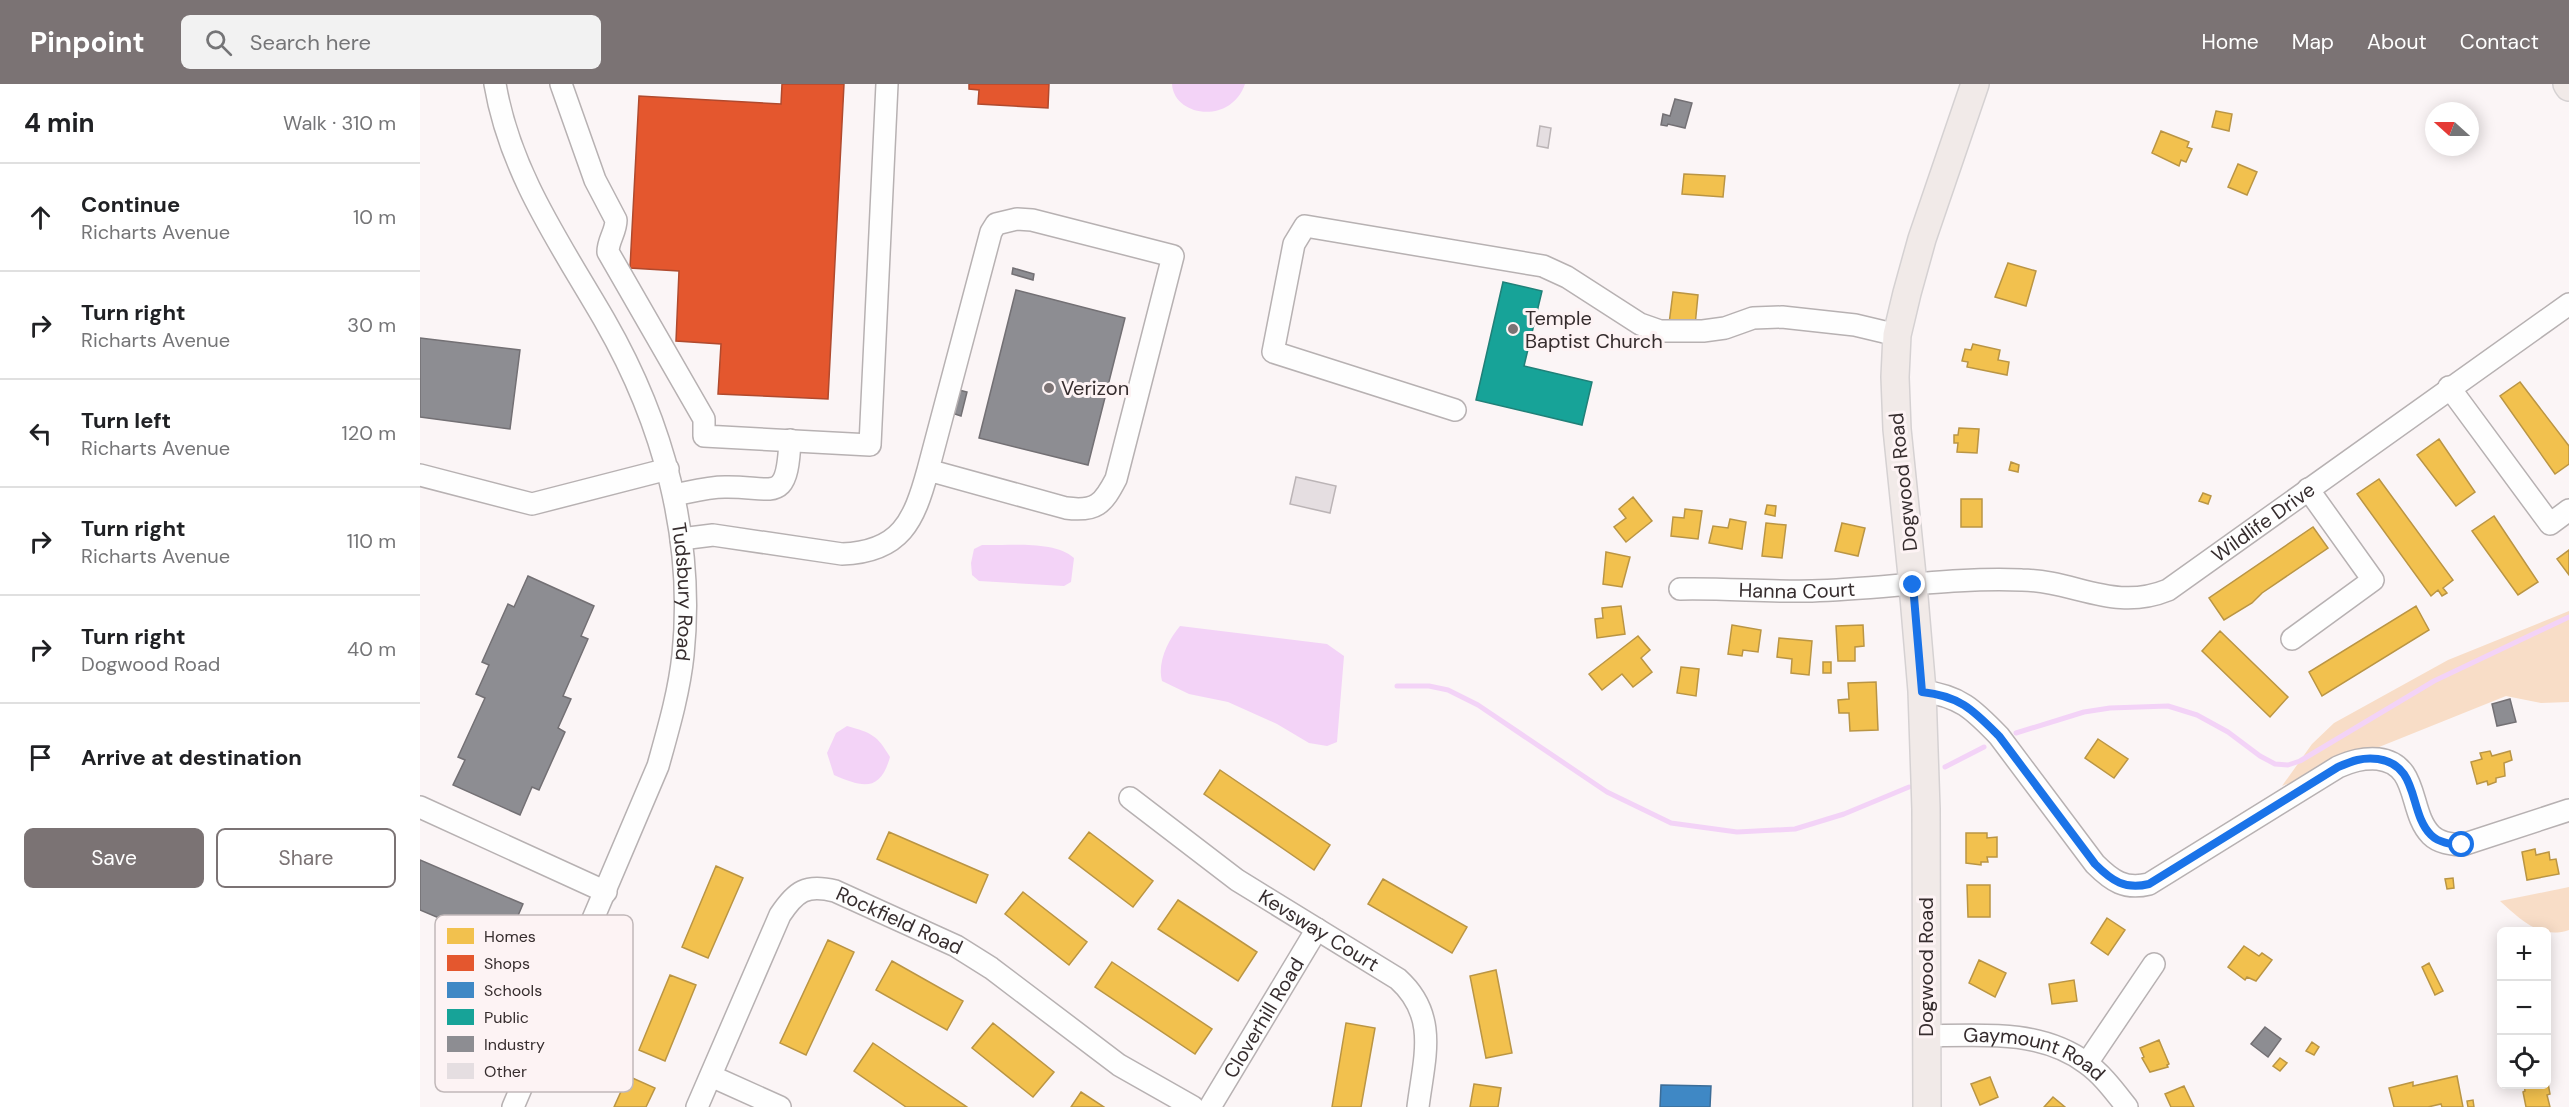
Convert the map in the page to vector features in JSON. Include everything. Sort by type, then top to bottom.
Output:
[{"type":"main road","name":"Dogwood Road","points":[[1927,1107],[1926,809],[1922,692],[1897,429],[1895,377],[1898,335],[1906,293],[1976,84]]},
{"type":"street","name":"Tudsbury Road","points":[[495,84],[509,137],[526,184],[553,236],[630,367],[659,437],[674,495],[681,539],[685,607],[683,655],[672,714],[658,766],[596,915]]},
{"type":"street","points":[[561,84],[595,180],[616,220],[616,227],[609,238],[608,252],[704,418],[704,436],[870,445],[887,84]]},
{"type":"street","points":[[681,539],[713,535],[842,554],[860,554],[878,549],[893,540],[913,517],[928,470],[991,232],[996,224],[1017,219],[1032,220],[1173,256],[1116,479],[1107,496],[1098,505],[1088,509],[1066,508],[928,470]]},
{"type":"street","points":[[1455,410],[1273,352],[1294,244],[1305,225],[1543,266],[1567,277],[1640,324],[1660,332],[1703,331],[1725,328],[1752,318],[1782,317],[1856,325],[1898,335]]},
{"type":"street","name":"Wildlife Drive","points":[[1913,585],[2019,579],[2063,584],[2115,598],[2133,600],[2169,590],[2449,387],[2569,304]]},
{"type":"street","points":[[2449,387],[2550,524],[2569,510]]},
{"type":"street","points":[[674,495],[711,488],[727,487],[768,491],[777,487],[785,479],[789,467],[790,440]]},
{"type":"street","points":[[420,475],[532,504],[668,469]]},
{"type":"street","points":[[2292,639],[2373,580],[2308,489]]},
{"type":"street","name":"Hanna Court","points":[[1680,589],[1812,591],[1913,585]]},
{"type":"street","points":[[1922,692],[1945,694],[1981,718],[1999,736],[2095,864],[2109,878],[2122,885],[2135,887],[2149,884],[2338,767],[2354,760],[2368,758],[2395,764],[2407,777],[2423,823],[2432,836],[2447,844],[2462,845],[2569,810]]},
{"type":"street","name":"Kevsway Court","points":[[1130,798],[1237,880],[1398,979],[1411,992],[1420,1006],[1426,1024],[1426,1047],[1418,1107]]},
{"type":"street","points":[[420,807],[606,892]]},
{"type":"street","name":"Rockfield Road","points":[[697,1107],[780,915],[795,895],[818,887],[835,891],[956,946],[991,968],[1119,1065],[1193,1107]]},
{"type":"street","name":"Cloverhill Road","points":[[1209,1107],[1317,928]]},
{"type":"street","points":[[2087,1063],[2154,964]]},
{"type":"street","name":"Gaymount Road","points":[[1926,1036],[2027,1037],[2087,1063],[2127,1107]]},
{"type":"street","points":[[711,1076],[780,1107]]},
{"type":"street","name":"Tudsbury Road","points":[[513,1107],[519,1092]]},
{"type":"shaded area","points":[[1172,84],[1245,84],[1238,97],[1228,106],[1216,111],[1204,112],[1182,104],[1175,95]]},
{"type":"shaded area","points":[[982,545],[1043,546],[1065,552],[1074,558],[1071,582],[1064,586],[979,581],[972,575],[971,563],[974,549]]},
{"type":"shaded area","points":[[2569,611],[2569,702],[2541,703],[2506,696],[2282,786],[2312,744],[2334,723],[2448,660]]},
{"type":"shaded area","points":[[1180,626],[1327,644],[1344,656],[1337,742],[1327,746],[1309,743],[1277,724],[1228,702],[1189,694],[1162,681],[1162,659],[1171,638]]},
{"type":"shaded area","points":[[847,726],[873,736],[890,757],[886,769],[875,782],[861,784],[834,775],[827,753],[836,733]]},
{"type":"shaded area","points":[[2569,887],[2569,930],[2551,932],[2551,927],[2533,927],[2500,901]]},
{"type":"building: Homes","points":[[2216,111],[2232,114],[2229,131],[2212,127]]},
{"type":"building: Homes","points":[[2161,131],[2189,142],[2187,147],[2192,149],[2186,162],[2181,160],[2179,166],[2152,153]]},
{"type":"building: Homes","points":[[2238,164],[2257,172],[2247,195],[2228,187]]},
{"type":"building: Homes","points":[[1684,174],[1725,176],[1723,197],[1682,194]]},
{"type":"building: Homes","points":[[2008,263],[2036,271],[2026,306],[1995,297]]},
{"type":"building: Homes","points":[[1673,292],[1698,295],[1695,326],[1669,324]]},
{"type":"building: Homes","points":[[1973,344],[2000,350],[1998,360],[2009,362],[2007,375],[1967,367],[1968,362],[1962,361],[1965,349],[1971,350]]},
{"type":"building: Homes","points":[[2520,382],[2569,446],[2569,464],[2555,474],[2500,396]]},
{"type":"building: Homes","points":[[1959,428],[1979,429],[1977,453],[1957,452],[1958,443],[1954,443],[1954,435],[1958,435]]},
{"type":"building: Homes","points":[[2439,439],[2475,492],[2456,506],[2417,455]]},
{"type":"building: Homes","points":[[2011,462],[2019,465],[2018,472],[2009,470]]},
{"type":"building: Homes","points":[[2379,479],[2453,580],[2443,588],[2447,593],[2442,596],[2438,590],[2431,596],[2357,494]]},
{"type":"building: Homes","points":[[2203,493],[2211,496],[2208,504],[2199,501]]},
{"type":"building: Homes","points":[[1633,497],[1652,521],[1626,542],[1614,527],[1626,518],[1619,509]]},
{"type":"building: Homes","points":[[1961,499],[1982,499],[1982,527],[1961,527]]},
{"type":"building: Homes","points":[[1767,505],[1776,506],[1775,516],[1765,514]]},
{"type":"building: Homes","points":[[1685,509],[1702,511],[1698,539],[1671,536],[1673,517],[1684,518]]},
{"type":"building: Homes","points":[[2494,516],[2538,582],[2518,595],[2472,531]]},
{"type":"building: Homes","points":[[1730,519],[1746,522],[1742,549],[1709,543],[1713,526],[1728,528]]},
{"type":"building: Homes","points":[[1766,523],[1786,525],[1782,558],[1762,556]]},
{"type":"building: Homes","points":[[1842,523],[1865,528],[1858,556],[1835,551]]},
{"type":"building: Homes","points":[[2313,527],[2328,548],[2262,593],[2252,603],[2224,620],[2209,598]]},
{"type":"building: Homes","points":[[2569,550],[2569,575],[2557,559]]},
{"type":"building: Homes","points":[[1606,552],[1630,557],[1622,587],[1603,584]]},
{"type":"building: Homes","points":[[1621,606],[1625,634],[1597,638],[1595,619],[1603,618],[1602,608]]},
{"type":"building: Homes","points":[[2416,606],[2429,630],[2322,696],[2309,672]]},
{"type":"building: Homes","points":[[1732,625],[1761,630],[1758,652],[1743,650],[1742,656],[1728,654]]},
{"type":"building: Homes","points":[[1863,625],[1864,646],[1855,647],[1855,661],[1838,661],[1836,626]]},
{"type":"building: Homes","points":[[2220,631],[2288,697],[2270,717],[2202,651]]},
{"type":"building: Homes","points":[[1638,636],[1650,650],[1641,658],[1652,672],[1633,687],[1622,674],[1602,690],[1589,674]]},
{"type":"building: Homes","points":[[1779,638],[1812,641],[1809,675],[1791,673],[1792,659],[1777,657]]},
{"type":"building: Homes","points":[[1823,662],[1831,662],[1831,673],[1823,673]]},
{"type":"building: Homes","points":[[1681,667],[1699,669],[1696,696],[1677,693]]},
{"type":"building: Homes","points":[[1876,682],[1878,730],[1850,731],[1849,713],[1839,713],[1838,700],[1849,699],[1848,683]]},
{"type":"building: Homes","points":[[2098,739],[2128,759],[2114,778],[2085,758]]},
{"type":"building: Homes","points":[[2490,751],[2492,756],[2510,751],[2512,760],[2504,763],[2505,776],[2496,778],[2496,782],[2488,785],[2487,781],[2477,784],[2471,762],[2482,759],[2480,753]]},
{"type":"building: Homes","points":[[1220,770],[1330,845],[1314,870],[1204,794]]},
{"type":"building: Homes","points":[[889,832],[988,875],[976,903],[877,859]]},
{"type":"building: Homes","points":[[1089,832],[1153,881],[1133,907],[1069,858]]},
{"type":"building: Homes","points":[[1966,833],[1987,833],[1987,838],[1997,837],[1997,857],[1987,857],[1988,862],[1981,862],[1981,865],[1966,863]]},
{"type":"building: Homes","points":[[2535,849],[2536,855],[2549,852],[2550,860],[2556,859],[2559,874],[2527,880],[2522,852]]},
{"type":"building: Homes","points":[[716,866],[743,878],[708,958],[682,947]]},
{"type":"building: Homes","points":[[2453,878],[2454,888],[2447,889],[2445,879]]},
{"type":"building: Homes","points":[[1383,879],[1467,927],[1452,953],[1368,904]]},
{"type":"building: Homes","points":[[1967,885],[1990,885],[1990,917],[1968,917]]},
{"type":"building: Homes","points":[[1023,892],[1087,942],[1069,965],[1005,914]]},
{"type":"building: Homes","points":[[1178,900],[1257,952],[1238,981],[1158,929]]},
{"type":"building: Homes","points":[[2107,918],[2125,930],[2108,955],[2091,943]]},
{"type":"building: Homes","points":[[828,940],[854,952],[806,1055],[780,1043]]},
{"type":"building: Homes","points":[[2244,946],[2259,956],[2262,953],[2272,960],[2256,981],[2247,977],[2245,980],[2228,967]]},
{"type":"building: Homes","points":[[1979,960],[2006,973],[1995,997],[1969,983]]},
{"type":"building: Homes","points":[[892,961],[963,1001],[947,1030],[876,990]]},
{"type":"building: Homes","points":[[1112,962],[1212,1029],[1195,1054],[1095,987]]},
{"type":"building: Homes","points":[[2429,963],[2443,991],[2435,995],[2422,967]]},
{"type":"building: Homes","points":[[1496,970],[1512,1053],[1486,1058],[1470,976]]},
{"type":"building: Homes","points":[[670,975],[696,985],[665,1061],[639,1050]]},
{"type":"building: Homes","points":[[2074,980],[2077,1001],[2052,1004],[2049,984]]},
{"type":"building: Homes","points":[[993,1023],[1054,1072],[1033,1097],[972,1048]]},
{"type":"building: Homes","points":[[1346,1023],[1375,1028],[1361,1107],[1332,1107]]},
{"type":"building: Homes","points":[[2159,1040],[2169,1064],[2168,1067],[2150,1072],[2142,1058],[2144,1057],[2140,1048]]},
{"type":"building: Homes","points":[[2312,1042],[2319,1047],[2314,1055],[2306,1051]]},
{"type":"building: Homes","points":[[873,1043],[967,1107],[906,1107],[854,1071]]},
{"type":"building: Homes","points":[[2280,1058],[2287,1063],[2280,1071],[2273,1066]]},
{"type":"building: Homes","points":[[2457,1076],[2463,1107],[2442,1107],[2441,1104],[2428,1107],[2394,1107],[2389,1088],[2413,1082],[2413,1086]]},
{"type":"building: Homes","points":[[1990,1077],[1998,1097],[1980,1105],[1971,1084]]},
{"type":"building: Homes","points":[[633,1078],[655,1088],[646,1107],[614,1107],[621,1092],[633,1092]]},
{"type":"building: Homes","points":[[1474,1084],[1501,1088],[1498,1107],[1470,1107]]},
{"type":"building: Homes","points":[[2184,1086],[2194,1107],[2171,1107],[2165,1094]]},
{"type":"building: Homes","points":[[2525,1089],[2549,1089],[2550,1094],[2547,1095],[2550,1107],[2526,1107],[2523,1092]]},
{"type":"building: Homes","points":[[1081,1092],[1104,1107],[1071,1107]]},
{"type":"building: Homes","points":[[2053,1097],[2065,1107],[2044,1107]]},
{"type":"building: Homes","points":[[2473,1100],[2474,1107],[2468,1107],[2467,1101]]},
{"type":"building: Shops","points":[[782,84],[844,84],[828,399],[718,394],[721,344],[676,341],[679,271],[630,268],[639,96],[781,104]]},
{"type":"building: Shops","points":[[969,84],[1049,84],[1048,108],[978,104],[979,90],[969,89]]},
{"type":"building: Schools","points":[[1661,1085],[1711,1086],[1710,1107],[1660,1107]]},
{"type":"building: Public","name":"Temple Baptist Church","points":[[1503,282],[1542,291],[1524,366],[1592,382],[1582,425],[1476,400]]},
{"type":"building: Industry","points":[[1675,99],[1692,103],[1685,128],[1668,124],[1667,126],[1661,125],[1663,114],[1670,116]]},
{"type":"building: Industry","points":[[1013,268],[1034,274],[1033,280],[1012,274]]},
{"type":"building: Industry","name":"Verizon","points":[[1016,290],[1125,318],[1088,465],[979,438]]},
{"type":"building: Industry","points":[[420,338],[520,350],[510,429],[420,417]]},
{"type":"building: Industry","points":[[959,390],[967,392],[961,416],[952,413]]},
{"type":"building: Industry","points":[[528,576],[594,606],[581,636],[588,639],[563,696],[571,699],[558,728],[565,732],[539,790],[532,787],[520,815],[453,785],[465,760],[458,757],[485,698],[476,694],[489,665],[482,662],[508,604],[514,607]]},
{"type":"building: Industry","points":[[2510,699],[2516,722],[2497,726],[2492,704]]},
{"type":"building: Industry","points":[[420,860],[523,904],[518,915],[435,916],[420,910]]},
{"type":"building: Industry","points":[[2265,1027],[2281,1039],[2268,1057],[2251,1044]]},
{"type":"building: Other","points":[[1540,126],[1551,128],[1548,148],[1537,146]]},
{"type":"building: Other","points":[[1296,477],[1336,486],[1330,513],[1290,504]]},
{"type":"waterway","points":[[2016,733],[2084,712],[2110,708],[2168,706],[2197,715],[2228,732],[2260,756],[2275,764],[2288,765],[2300,761],[2434,681],[2569,617]]},
{"type":"waterway","points":[[1397,686],[1429,686],[1448,690],[1478,705],[1607,792],[1671,823],[1737,832],[1795,829],[1844,814],[1909,787]]},
{"type":"waterway","points":[[1945,767],[1984,747]]},
{"type":"place","name":"Temple Baptist Church","points":[[1513,329]]},
{"type":"place","name":"Verizon","points":[[1049,388]]},
{"type":"route","points":[[1913,585],[1922,692],[1945,694],[1981,718],[1999,736],[2095,864],[2109,878],[2122,885],[2135,887],[2149,884],[2338,767],[2354,760],[2368,758],[2395,764],[2407,777],[2423,823],[2432,836],[2447,844],[2462,845]]}]
